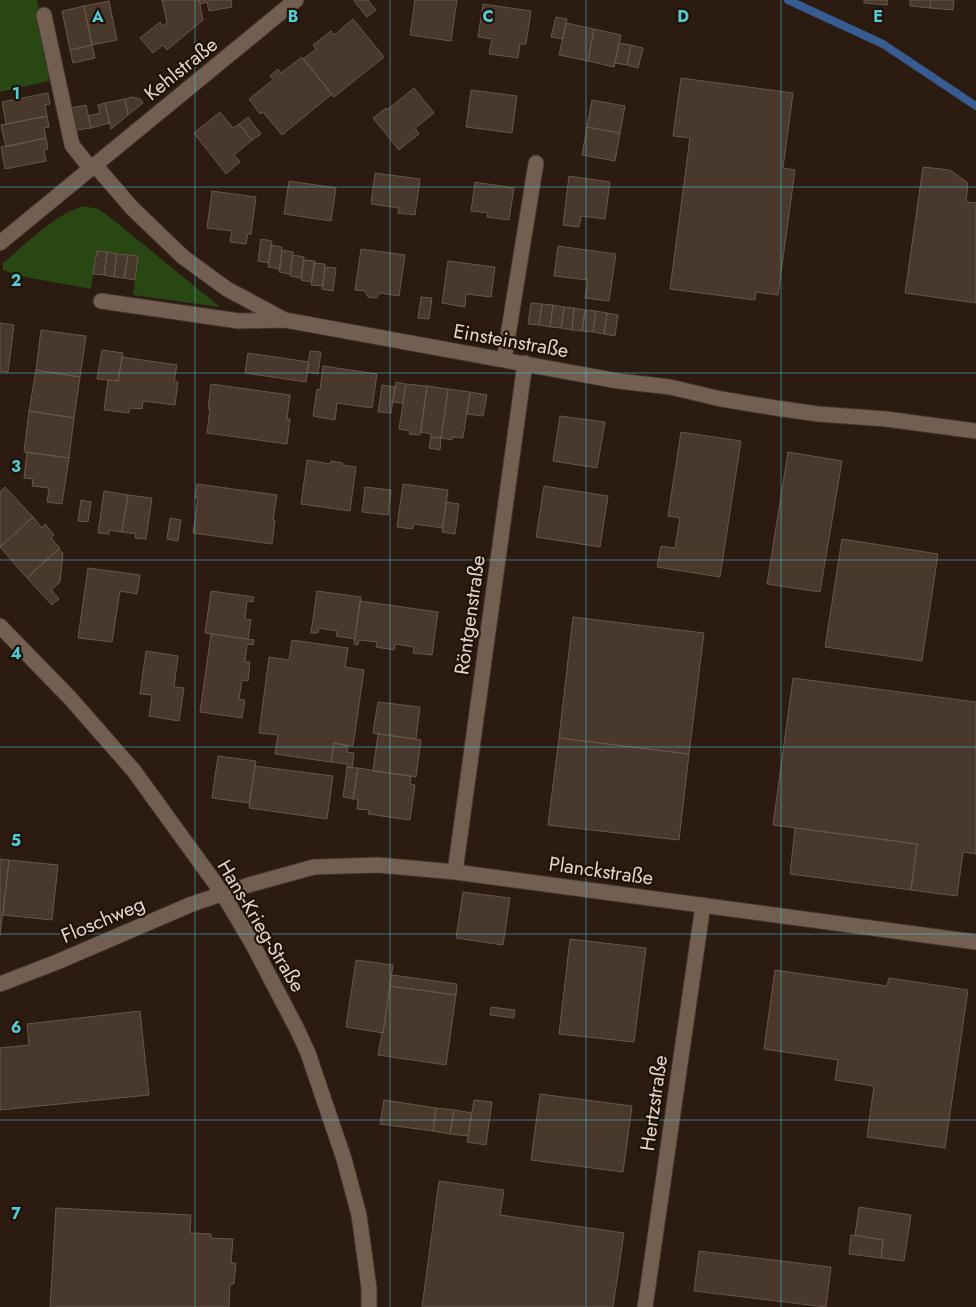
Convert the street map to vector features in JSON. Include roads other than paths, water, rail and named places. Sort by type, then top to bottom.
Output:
[{"type":"street","name":"Kehlstraße","points":[[0,243],[296,0]]},
{"type":"street","points":[[44,14],[72,145],[93,167]]},
{"type":"street","points":[[504,360],[536,163]]},
{"type":"street","name":"Einsteinstraße","points":[[93,167],[183,258],[227,289],[285,320],[618,381],[670,387],[721,399],[776,408],[818,414],[886,419],[976,431]]},
{"type":"street","points":[[101,302],[239,321],[285,320]]},
{"type":"street","name":"Röntgenstraße","points":[[455,872],[525,363]]},
{"type":"street","name":"Hans-Krieg-Straße","points":[[0,626],[70,698],[134,772],[222,894],[253,945],[308,1053],[344,1159],[359,1215],[370,1288],[369,1307]]},
{"type":"street","name":"Planckstraße","points":[[222,894],[314,867],[378,865],[455,872],[976,942]]},
{"type":"street","name":"Floschweg","points":[[0,984],[192,904],[222,894]]},
{"type":"street","name":"Hertzstraße","points":[[645,1307],[703,906]]},
{"type":"waterway","points":[[788,0],[883,44],[976,106]]}]
